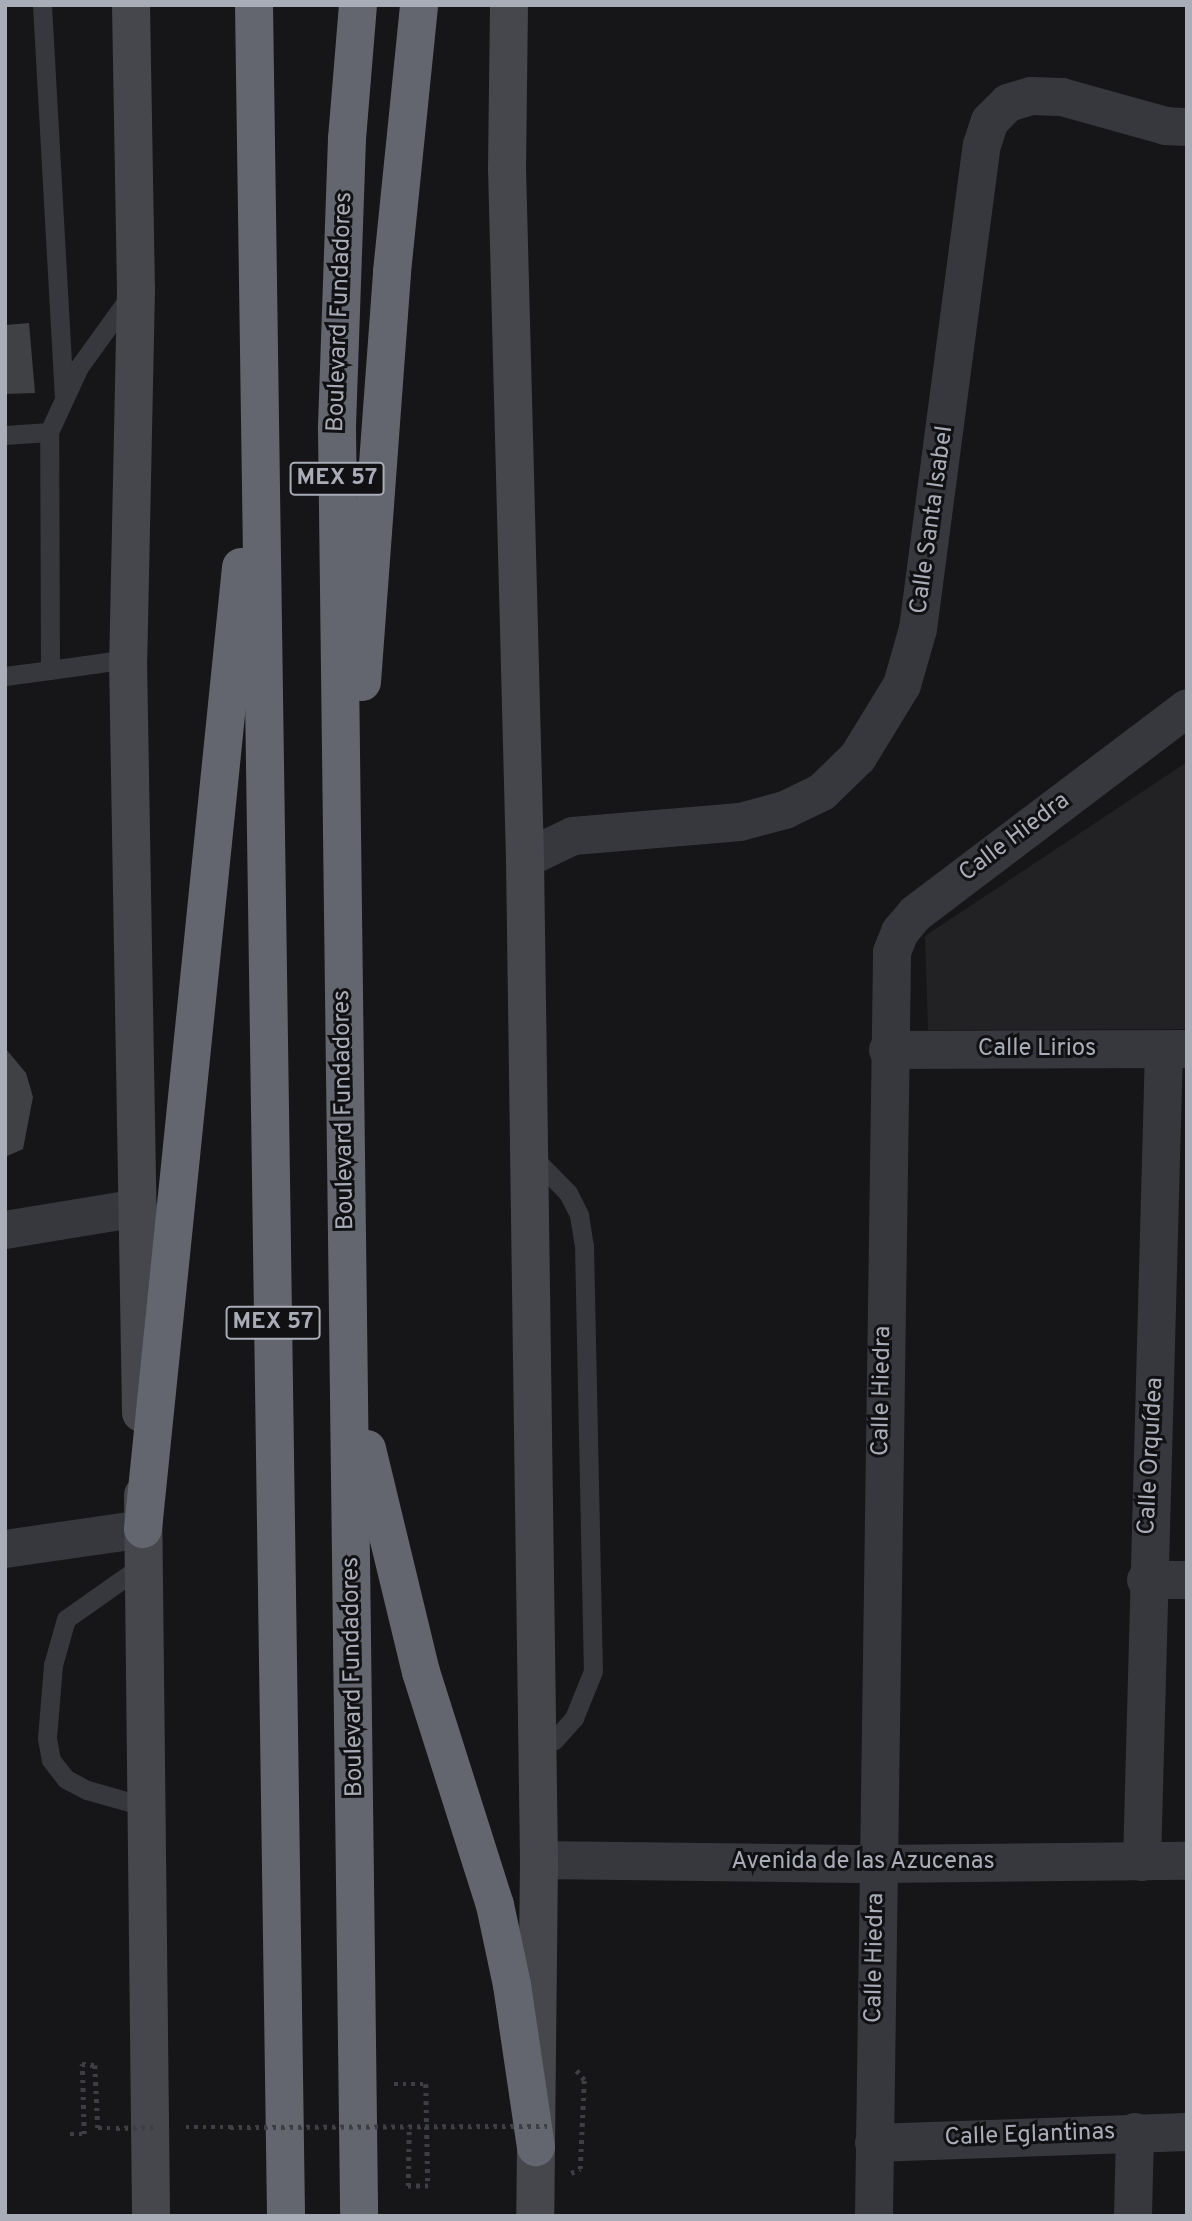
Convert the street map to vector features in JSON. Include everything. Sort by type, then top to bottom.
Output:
[{"type":"highway","name":"MEX 57","points":[[254,5],[286,2216]]},
{"type":"highway","name":"Boulevard Fundadores","points":[[358,5],[347,139],[337,429],[342,953],[351,1379],[359,2216]]},
{"type":"highway","points":[[342,953],[392,272],[419,5]]},
{"type":"highway","points":[[144,1546],[240,578],[260,430]]},
{"type":"highway","points":[[351,1379],[421,1672],[495,1905],[541,2136]]},
{"type":"main road","points":[[131,5],[136,289],[128,659],[144,1546],[151,2216]]},
{"type":"main road","points":[[509,5],[508,182],[525,859],[538,1747],[541,2136],[536,2216]]},
{"type":"street","name":"Calle Santa Isabel","points":[[525,859],[573,836],[740,821],[785,810],[822,792],[858,757],[902,685],[918,628],[982,145],[990,121],[1008,103],[1031,96],[1062,97],[1166,126],[1187,127]]},
{"type":"street","name":"Calle Hiedra","points":[[874,2216],[888,1050],[892,952],[900,932],[915,914],[1187,708]]},
{"type":"street","name":"Calle Lirios","points":[[888,1050],[1175,1049]]},
{"type":"street","name":"Calle Orquídea","points":[[1142,1862],[1146,1580],[1173,1313],[1175,1049]]},
{"type":"street","points":[[5,1230],[138,1208]]},
{"type":"street","points":[[5,1549],[144,1546]]},
{"type":"street","points":[[1146,1580],[1187,1580]]},
{"type":"street","name":"Avenida de las Azucenas","points":[[539,1860],[877,1864],[1187,1861]]},
{"type":"street","points":[[1133,2216],[1135,2132]]},
{"type":"street","name":"Calle Eglantinas","points":[[874,2143],[1135,2132],[1187,2133]]},
{"type":"lane","points":[[42,5],[64,397]]},
{"type":"lane","points":[[50,670],[49,432],[79,367],[136,289]]},
{"type":"lane","points":[[5,435],[49,432]]},
{"type":"lane","points":[[5,676],[128,659]]},
{"type":"lane","points":[[529,1153],[568,1193],[579,1215],[584,1245],[593,1671],[574,1718],[554,1740],[538,1747]]},
{"type":"lane","points":[[144,1546],[66,1619],[53,1665],[47,1738],[51,1760],[66,1779],[88,1790],[147,1807]]},
{"type":"path","points":[[71,2134],[84,2134],[82,2064],[95,2065],[98,2128],[169,2127]]},
{"type":"path","points":[[358,2084],[426,2084],[428,2186],[408,2186],[409,2126]]},
{"type":"path","points":[[182,2127],[409,2126],[541,2136]]},
{"type":"shaded area","points":[[1187,762],[1187,1029],[928,1030],[925,936]]},
{"type":"building","points":[[29,323],[35,393],[5,394],[5,325]]},
{"type":"building","points":[[5,1048],[26,1073],[33,1097],[23,1149],[5,1157]]}]
